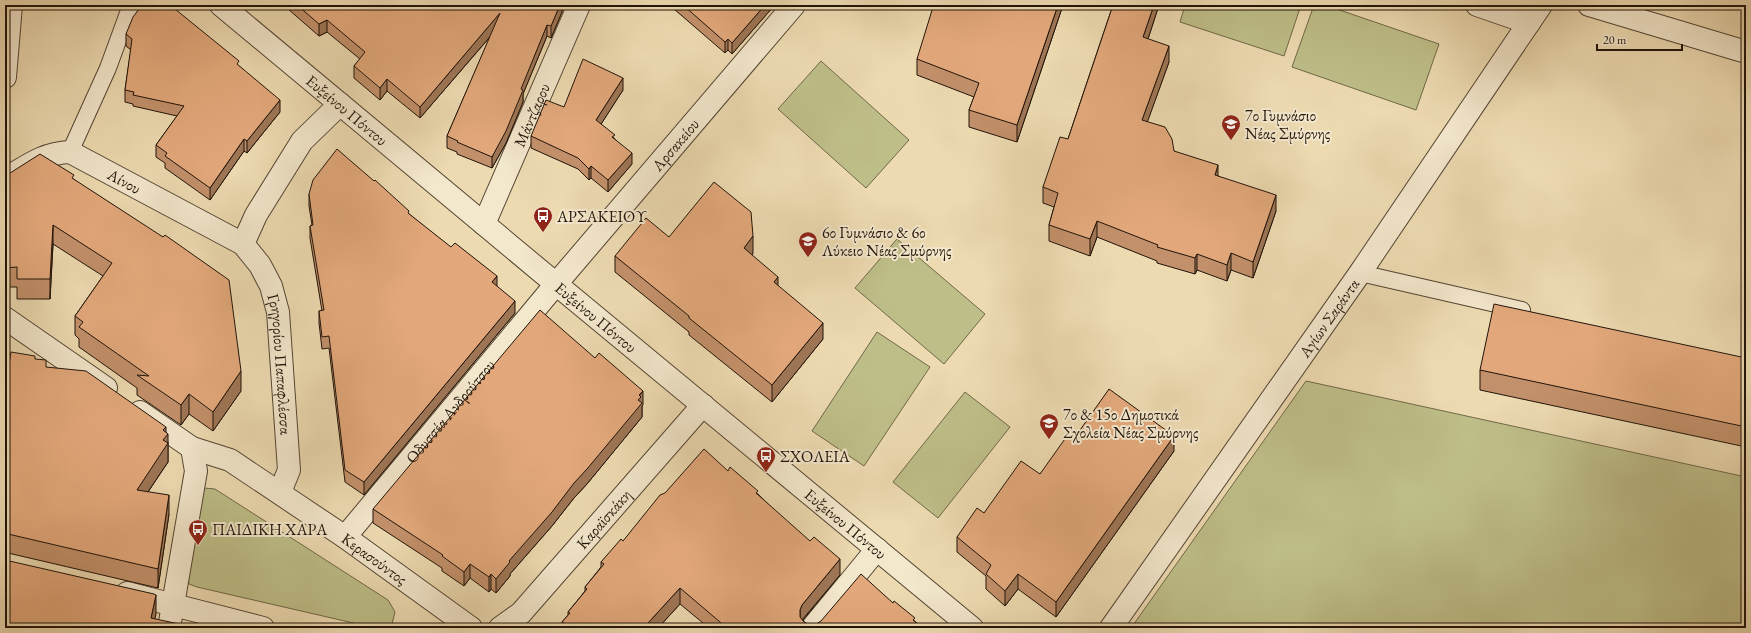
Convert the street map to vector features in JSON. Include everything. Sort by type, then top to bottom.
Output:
[{"type":"street","points":[[5,77],[11,5]]},
{"type":"street","name":"Ευξείνου Πόντου","points":[[222,5],[972,628]]},
{"type":"street","name":"Μάντζαρου","points":[[484,224],[579,5]]},
{"type":"street","name":"Αρσακείου","points":[[556,284],[794,5]]},
{"type":"street","points":[[1477,5],[1529,23]]},
{"type":"street","name":"Αγίων Σαράντα","points":[[1111,628],[1360,274],[1541,5]]},
{"type":"street","points":[[1589,5],[1746,52]]},
{"type":"street","points":[[243,244],[256,214],[302,141],[340,104]]},
{"type":"street","points":[[5,180],[40,158],[56,153],[70,152]]},
{"type":"street","name":"Αίνου","points":[[70,152],[243,244]]},
{"type":"street","name":"Γρηγορίου Παπαφλέσσα","points":[[243,244],[260,265],[268,281],[278,312],[289,470],[280,492]]},
{"type":"street","name":"Οδυσσέα Ανδρούτσου","points":[[345,537],[556,284]]},
{"type":"street","name":"Κερασούντος","points":[[5,318],[192,448],[230,460],[280,492],[471,628]]},
{"type":"street","name":"Καραϊσκάκη","points":[[500,628],[521,613],[703,406]]},
{"type":"street","points":[[169,628],[196,471],[192,448]]},
{"type":"street","points":[[812,628],[877,549]]},
{"type":"street","points":[[104,588],[173,604],[262,628]]},
{"type":"lane","points":[[70,152],[108,68],[131,5]]},
{"type":"lane","points":[[1360,274],[1538,314]]},
{"type":"green space","points":[[1185,5],[1301,5],[1284,56],[1180,22]]},
{"type":"green space","points":[[1314,5],[1325,5],[1439,44],[1416,110],[1292,67]]},
{"type":"green space","points":[[821,61],[909,140],[866,188],[778,109]]},
{"type":"green space","points":[[897,239],[985,314],[944,364],[855,288]]},
{"type":"green space","points":[[877,332],[930,367],[864,466],[812,431]]},
{"type":"green space","points":[[1306,381],[1746,477],[1746,628],[1131,628]]},
{"type":"green space","points":[[965,392],[1010,427],[938,518],[893,482]]},
{"type":"green space","points":[[204,488],[215,489],[388,600],[395,612],[392,624],[383,628],[375,628],[189,584],[188,577]]},
{"type":"building","points":[[142,5],[170,5],[239,61],[237,64],[280,100],[247,141],[244,139],[210,188],[165,156],[167,153],[156,145],[184,106],[133,95],[134,92],[125,90],[132,39],[126,34],[133,17]]},
{"type":"building","points":[[297,5],[560,5],[551,26],[547,25],[506,131],[492,157],[457,142],[458,141],[447,136],[500,13],[420,107],[387,79],[380,88],[354,66],[365,52],[327,20],[319,24]]},
{"type":"building","points":[[683,5],[765,5],[732,43],[728,39],[725,42]]},
{"type":"building","points":[[938,5],[958,5],[963,7],[964,5],[1058,5],[1017,125],[969,110],[979,83],[917,59],[933,7]]},
{"type":"building","points":[[1113,5],[1154,5],[1143,37],[1169,46],[1142,120],[1165,127],[1172,139],[1174,151],[1218,165],[1215,175],[1276,195],[1253,262],[1231,253],[1227,265],[1197,254],[1195,258],[1157,247],[1158,245],[1097,221],[1090,239],[1049,225],[1058,193],[1043,187],[1060,137],[1068,139]]},
{"type":"building","points":[[583,59],[623,78],[596,120],[615,135],[612,137],[632,153],[608,180],[591,166],[589,169],[578,158],[531,136],[546,100],[564,107]]},
{"type":"building","points":[[337,149],[374,181],[375,180],[409,211],[408,213],[451,247],[455,243],[497,276],[492,282],[515,301],[364,482],[345,470],[329,336],[322,337],[319,311],[324,310],[310,226],[313,225],[309,194],[313,180]]},
{"type":"building","points":[[40,154],[74,175],[72,178],[163,237],[165,235],[229,280],[241,371],[213,412],[189,394],[181,405],[137,375],[149,376],[79,327],[83,322],[75,316],[112,263],[53,225],[50,279],[17,279],[17,267],[5,268],[5,209],[7,175]]},
{"type":"building","points":[[714,182],[751,212],[753,236],[744,248],[778,277],[774,282],[823,323],[772,385],[615,256],[646,218],[669,237]]},
{"type":"building","points":[[1494,304],[1746,358],[1746,427],[1480,370]]},
{"type":"building","points":[[540,310],[595,358],[599,353],[643,391],[639,395],[641,397],[638,400],[642,403],[574,483],[552,512],[509,561],[510,562],[496,579],[491,574],[489,577],[470,564],[464,572],[442,556],[443,555],[373,509]]},
{"type":"building","points":[[11,352],[35,356],[35,359],[46,360],[46,367],[86,371],[166,427],[163,430],[168,434],[163,440],[168,443],[137,490],[169,495],[158,569],[8,534],[5,535],[5,369],[6,364],[9,364]]},
{"type":"building","points":[[1109,389],[1174,436],[1056,602],[1018,574],[1005,591],[986,574],[991,565],[957,537],[977,508],[984,513],[1021,461],[1040,474],[1067,436],[1073,440]]},
{"type":"building","points":[[704,449],[728,471],[730,467],[758,491],[756,493],[810,541],[814,537],[840,559],[802,605],[800,617],[804,622],[810,625],[821,621],[861,574],[893,603],[894,601],[915,618],[913,620],[923,628],[727,628],[680,588],[648,623],[655,628],[563,628],[566,624],[562,622],[570,613],[568,612],[587,589],[585,587],[604,564],[601,562],[621,539],[623,541],[660,495],[665,493]]},
{"type":"building","points":[[5,560],[154,594],[156,595],[151,618],[198,628],[5,628]]},
{"type":"place","name":"7ο Γυμνάσιο Νέας Σμύρνης","points":[[1231,141]]},
{"type":"place","name":"ΑΡΣΑΚΕΙΟΥ","points":[[543,233]]},
{"type":"place","name":"6ο Γυμνάσιο & 6ο Λύκειο Νέας Σμύρνης","points":[[808,258]]},
{"type":"place","name":"7ο & 15ο Δημοτικά Σχολεία Νέας Σμύρνης","points":[[1049,440]]},
{"type":"place","name":"ΣΧΟΛΕΙΑ","points":[[766,473]]},
{"type":"place","name":"ΠΑΙΔΙΚΗ ΧΑΡΑ","points":[[198,546]]}]
